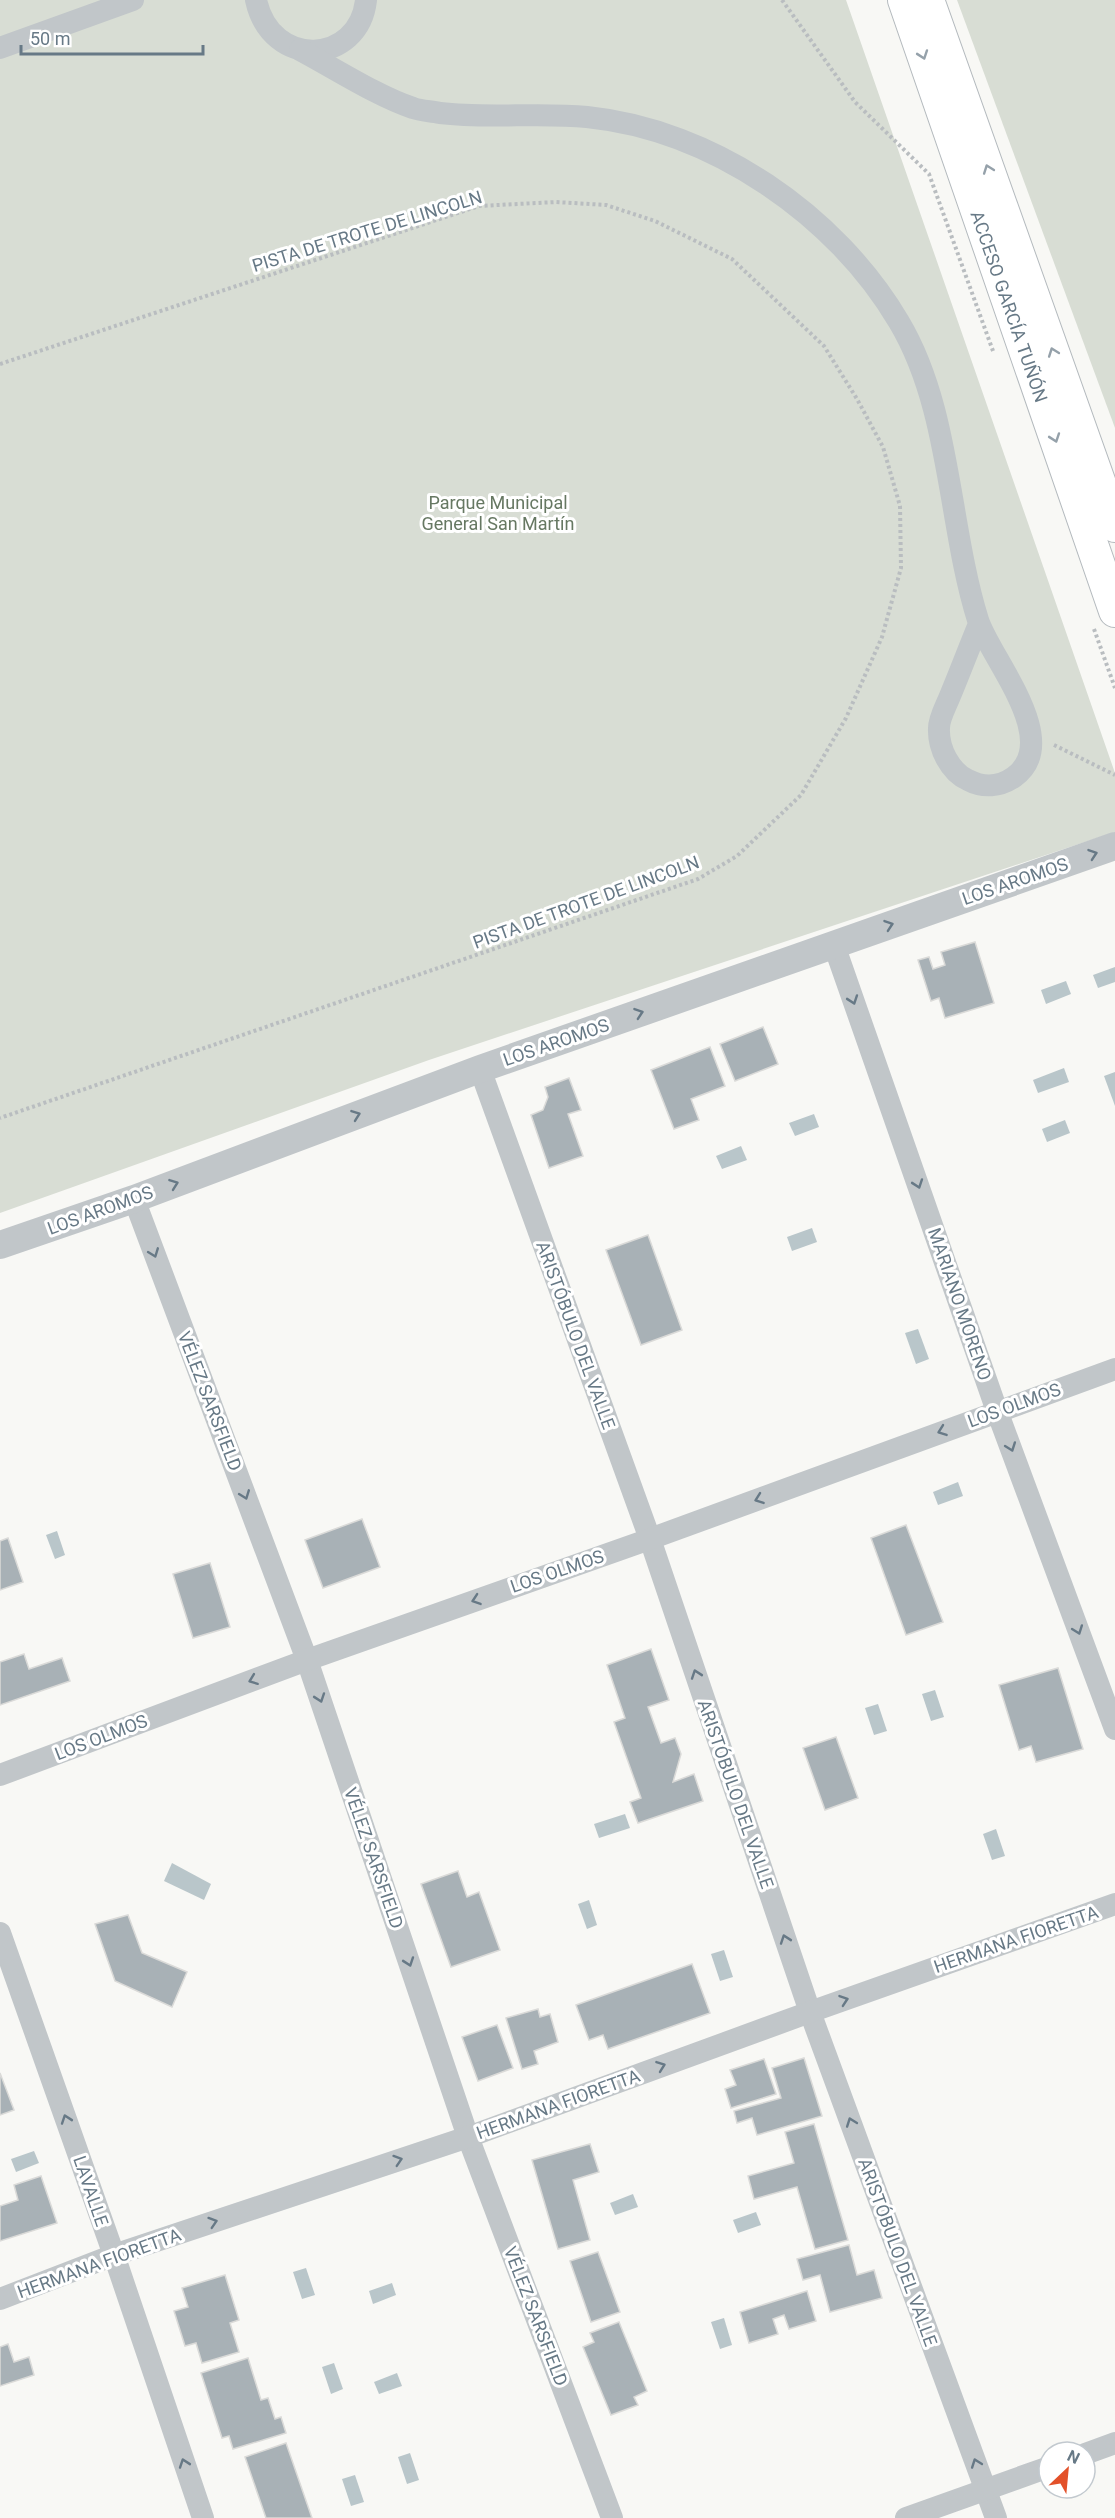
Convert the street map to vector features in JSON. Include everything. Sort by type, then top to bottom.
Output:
[{"type":"main road","name":"ACCESO GARCÍA TUÑÓN","points":[[904,0],[1103,616]]},
{"type":"main road","name":"ACCESO GARCÍA TUÑÓN","points":[[928,0],[1115,526]]},
{"type":"street","points":[[0,48],[133,0]]},
{"type":"street","points":[[238,0],[258,8],[269,32],[283,44],[300,50],[414,109],[471,117],[586,117],[680,139],[708,151],[785,196],[832,235],[866,274],[900,324],[926,380],[954,506],[963,565],[979,624],[1009,676],[1030,731],[1030,757],[1016,776],[983,787],[962,778],[941,752],[938,725],[979,624]]},
{"type":"street","points":[[300,50],[320,50],[337,45],[361,19],[366,0]]},
{"type":"street","name":"LOS AROMOS","points":[[0,1245],[134,1199],[480,1069],[1115,846]]},
{"type":"street","name":"MARIANO MORENO","points":[[834,945],[998,1411],[1115,1729]]},
{"type":"street","name":"ARISTÓBULO DEL VALLE","points":[[480,1069],[650,1539],[810,2012],[996,2518]]},
{"type":"street","name":"VÉLEZ SARSFIELD","points":[[134,1199],[307,1660],[468,2137],[612,2518]]},
{"type":"street","name":"LOS OLMOS","points":[[0,1775],[307,1660],[650,1539],[1115,1368]]},
{"type":"street","name":"HERMANA FIORETTA","points":[[0,2298],[114,2255],[468,2137],[1115,1904]]},
{"type":"street","name":"LAVALLE","points":[[0,1933],[114,2255],[203,2518]]},
{"type":"street","points":[[1097,2450],[1115,2443]]},
{"type":"street","points":[[906,2518],[1037,2472]]},
{"type":"path","points":[[782,0],[855,102],[929,174],[994,353]]},
{"type":"path","name":"PISTA DE TROTE DE LINCOLN","points":[[0,364],[479,206],[556,202],[606,205],[655,221],[732,259],[824,346],[883,447],[900,506],[901,568],[882,637],[841,728],[801,795],[737,856],[698,879],[0,1118]]},
{"type":"path","points":[[1103,616],[1115,688]]},
{"type":"path","points":[[1030,731],[1115,775]]},
{"type":"green space","name":"Parque Municipal General San Martín","points":[[0,0],[846,0],[1115,773],[1115,832],[429,1060],[0,1213]]},
{"type":"green space","points":[[957,0],[1115,0],[1115,428]]},
{"type":"shaded area","points":[[1115,967],[1115,982],[1098,988],[1093,975]]},
{"type":"shaded area","points":[[1066,981],[1071,994],[1046,1004],[1041,990]]},
{"type":"shaded area","points":[[1064,1068],[1069,1082],[1038,1093],[1033,1080]]},
{"type":"shaded area","points":[[1115,1072],[1115,1106],[1104,1076]]},
{"type":"shaded area","points":[[814,1114],[819,1127],[795,1136],[789,1123]]},
{"type":"shaded area","points":[[1065,1120],[1070,1133],[1047,1142],[1042,1129]]},
{"type":"shaded area","points":[[741,1146],[747,1160],[722,1169],[716,1156]]},
{"type":"shaded area","points":[[812,1228],[817,1242],[792,1251],[787,1237]]},
{"type":"shaded area","points":[[918,1329],[929,1359],[916,1364],[905,1333]]},
{"type":"shaded area","points":[[958,1482],[963,1496],[938,1505],[933,1492]]},
{"type":"shaded area","points":[[57,1531],[65,1555],[55,1559],[46,1535]]},
{"type":"shaded area","points":[[935,1690],[944,1717],[931,1721],[922,1694]]},
{"type":"shaded area","points":[[878,1704],[887,1731],[874,1735],[865,1708]]},
{"type":"shaded area","points":[[625,1814],[630,1828],[599,1838],[594,1824]]},
{"type":"shaded area","points":[[996,1829],[1005,1856],[992,1860],[983,1834]]},
{"type":"shaded area","points":[[172,1863],[211,1884],[204,1900],[164,1881]]},
{"type":"shaded area","points":[[589,1900],[597,1925],[587,1929],[578,1904]]},
{"type":"shaded area","points":[[724,1950],[733,1977],[720,1981],[711,1954]]},
{"type":"shaded area","points":[[34,2151],[39,2163],[16,2172],[11,2159]]},
{"type":"shaded area","points":[[633,2194],[638,2207],[615,2215],[610,2203]]},
{"type":"shaded area","points":[[756,2212],[761,2225],[738,2233],[733,2220]]},
{"type":"shaded area","points":[[306,2268],[315,2295],[302,2299],[293,2272]]},
{"type":"shaded area","points":[[392,2283],[396,2295],[373,2304],[369,2291]]},
{"type":"shaded area","points":[[724,2318],[732,2345],[720,2349],[711,2322]]},
{"type":"shaded area","points":[[334,2363],[343,2389],[331,2394],[322,2367]]},
{"type":"shaded area","points":[[397,2373],[402,2386],[379,2394],[374,2382]]},
{"type":"shaded area","points":[[410,2453],[419,2480],[407,2484],[398,2457]]},
{"type":"shaded area","points":[[355,2475],[364,2502],[351,2506],[342,2479]]},
{"type":"building","points":[[975,942],[994,1003],[945,1018],[939,998],[931,1001],[918,960],[929,957],[933,969],[945,965],[941,952]]},
{"type":"building","points":[[763,1027],[778,1064],[735,1081],[720,1044]]},
{"type":"building","points":[[710,1047],[725,1086],[691,1099],[699,1120],[674,1129],[651,1070]]},
{"type":"building","points":[[569,1078],[581,1110],[568,1114],[583,1156],[549,1168],[531,1115],[543,1110],[548,1097],[545,1087]]},
{"type":"building","points":[[648,1235],[682,1330],[641,1345],[606,1250]]},
{"type":"building","points":[[362,1519],[380,1567],[323,1588],[305,1540]]},
{"type":"building","points":[[906,1525],[943,1622],[906,1635],[871,1538]]},
{"type":"building","points":[[8,1538],[23,1582],[0,1590],[0,1541]]},
{"type":"building","points":[[210,1563],[230,1627],[193,1638],[173,1574]]},
{"type":"building","points":[[651,1649],[669,1700],[648,1707],[661,1743],[675,1738],[681,1754],[673,1782],[694,1774],[703,1801],[638,1823],[630,1802],[641,1798],[614,1722],[625,1718],[607,1665]]},
{"type":"building","points":[[24,1654],[29,1669],[62,1658],[70,1681],[0,1705],[0,1662]]},
{"type":"building","points":[[1058,1668],[1083,1749],[1036,1762],[1031,1746],[1019,1750],[999,1685]]},
{"type":"building","points":[[836,1737],[858,1798],[825,1810],[803,1748]]},
{"type":"building","points":[[458,1871],[467,1897],[479,1892],[500,1950],[451,1967],[421,1884]]},
{"type":"building","points":[[128,1915],[142,1953],[187,1972],[172,2007],[115,1981],[95,1924]]},
{"type":"building","points":[[692,1964],[710,2013],[608,2049],[603,2035],[589,2040],[576,2005]]},
{"type":"building","points":[[538,2009],[540,2017],[550,2014],[558,2042],[534,2051],[538,2064],[522,2069],[506,2018]]},
{"type":"building","points":[[497,2025],[513,2068],[478,2081],[462,2037]]},
{"type":"building","points":[[804,2058],[822,2116],[757,2135],[752,2118],[737,2123],[734,2111],[781,2098],[772,2068]]},
{"type":"building","points":[[764,2059],[776,2094],[731,2108],[725,2089],[736,2085],[730,2070]]},
{"type":"building","points":[[0,2073],[14,2110],[0,2115]]},
{"type":"building","points":[[814,2124],[848,2240],[815,2249],[797,2187],[754,2199],[748,2176],[794,2163],[785,2132]]},
{"type":"building","points":[[590,2144],[599,2172],[573,2180],[590,2240],[558,2249],[532,2160]]},
{"type":"building","points":[[41,2176],[57,2223],[0,2241],[0,2206],[18,2200],[14,2185]]},
{"type":"building","points":[[849,2245],[857,2275],[874,2270],[882,2298],[830,2312],[820,2275],[803,2280],[797,2259]]},
{"type":"building","points":[[598,2252],[620,2312],[591,2322],[570,2261]]},
{"type":"building","points":[[225,2275],[239,2320],[230,2323],[239,2352],[202,2363],[196,2343],[185,2346],[174,2311],[188,2307],[182,2288]]},
{"type":"building","points":[[807,2291],[816,2321],[789,2329],[784,2315],[773,2319],[778,2334],[749,2343],[740,2312]]},
{"type":"building","points":[[619,2322],[647,2391],[634,2397],[638,2405],[611,2415],[583,2347],[594,2342],[590,2333]]},
{"type":"building","points":[[8,2344],[14,2362],[29,2357],[34,2375],[0,2386],[0,2347]]},
{"type":"building","points":[[248,2358],[261,2400],[268,2398],[275,2419],[281,2417],[286,2433],[233,2449],[229,2436],[222,2438],[201,2373]]},
{"type":"building","points":[[286,2443],[312,2518],[266,2518],[245,2457]]}]
